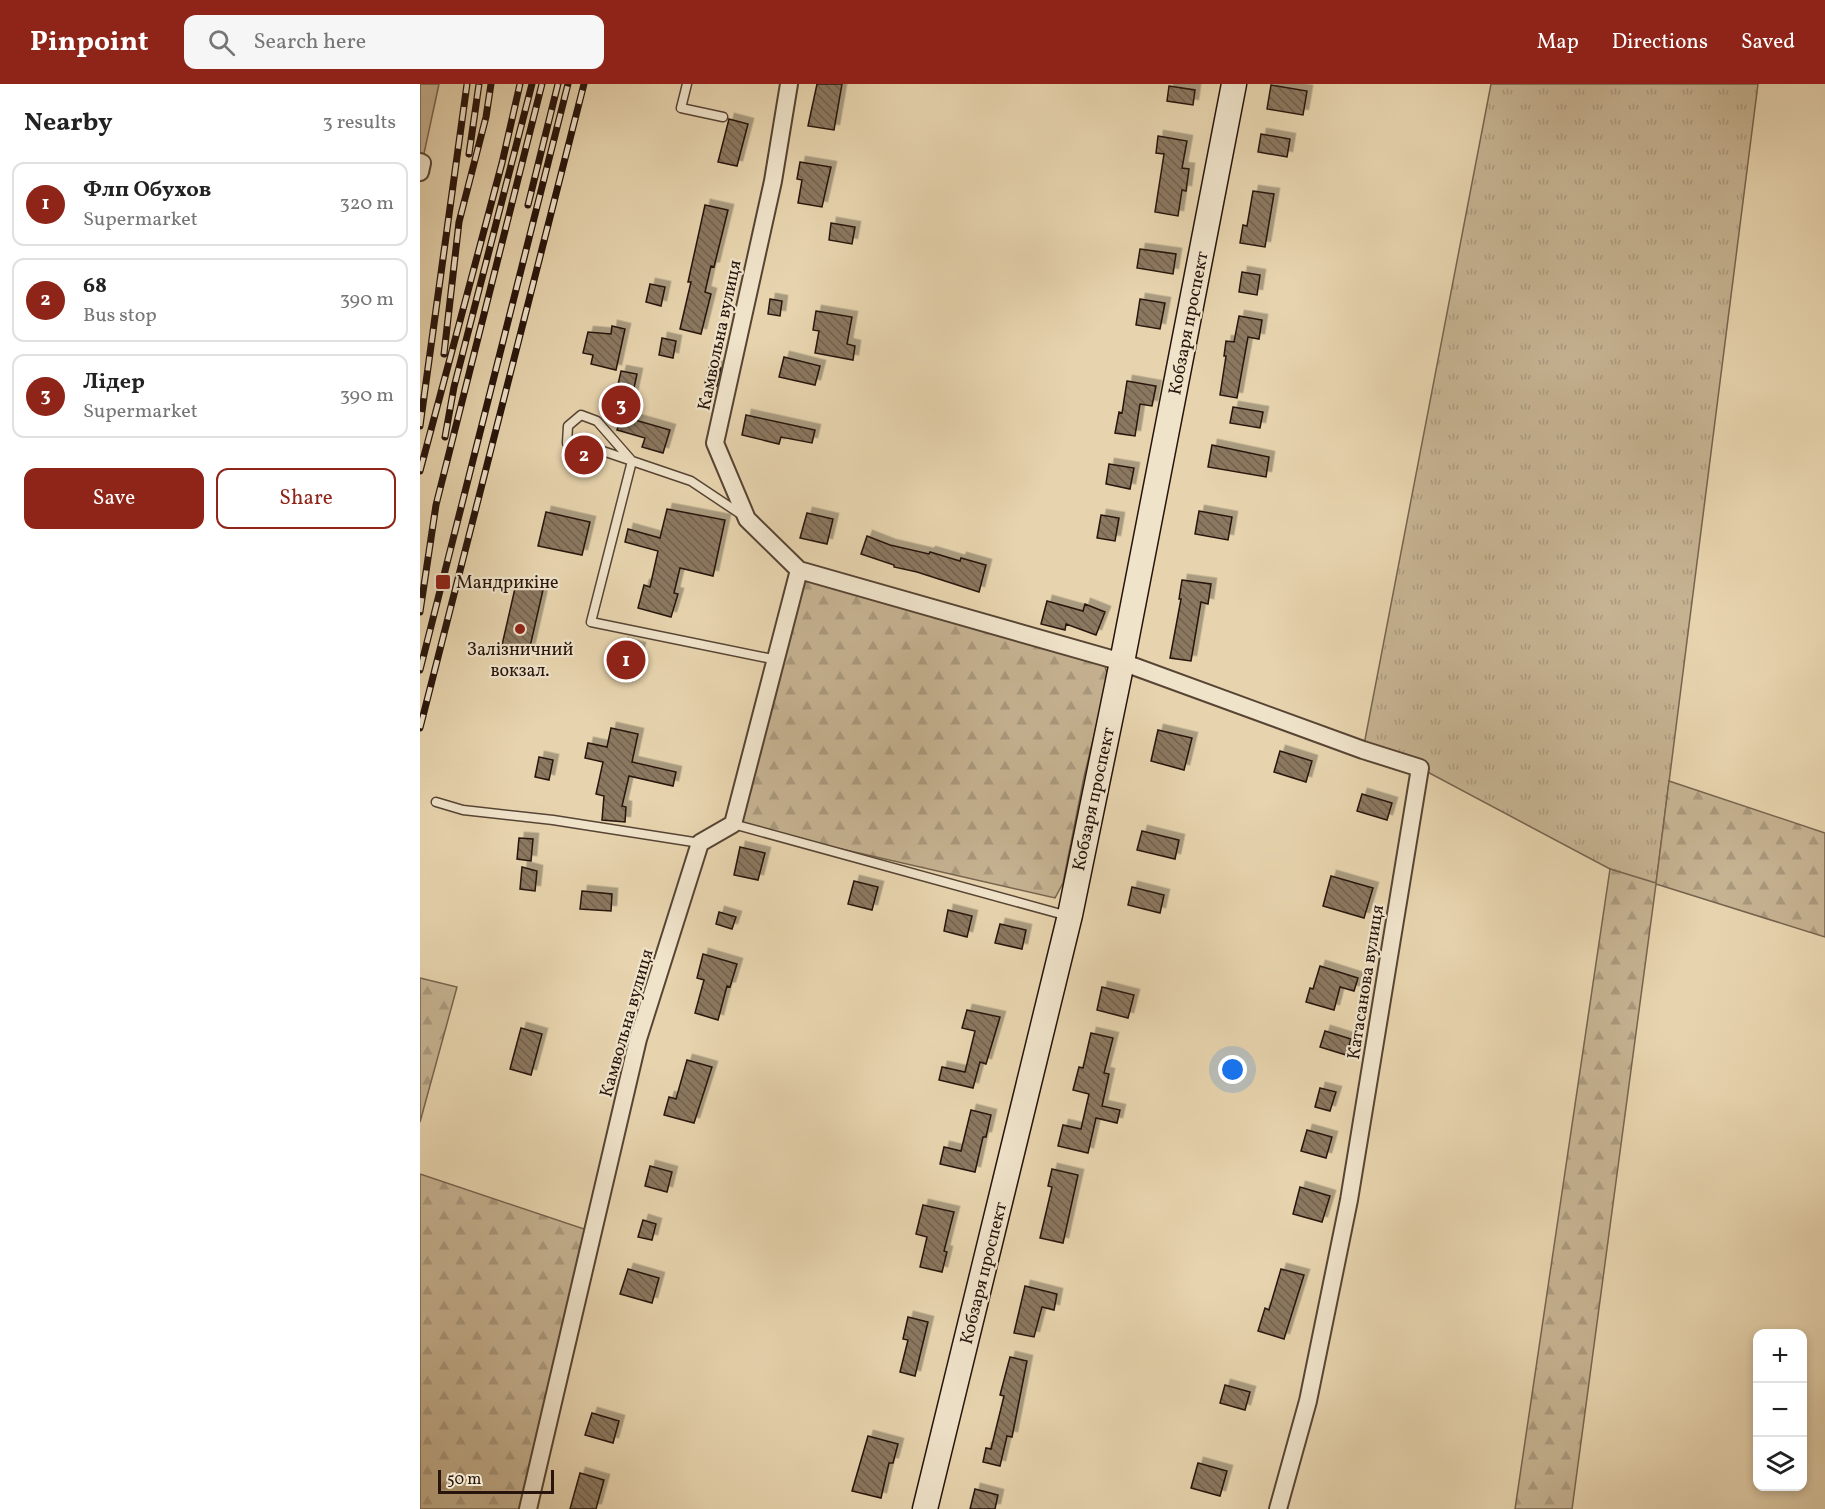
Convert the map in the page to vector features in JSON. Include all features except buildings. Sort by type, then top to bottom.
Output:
[{"type":"main road","name":"Кобзаря проспект","points":[[925,1509],[1069,916],[1122,662],[1234,84]]},
{"type":"street","name":"Камвольна вулиця","points":[[789,84],[773,181],[715,443],[747,519],[799,570],[1122,662]]},
{"type":"street","points":[[700,843],[733,825],[799,570]]},
{"type":"street","name":"Катасанова вулиця","points":[[1122,662],[1363,750],[1420,768],[1347,1211],[1308,1401],[1278,1509]]},
{"type":"street","name":"Камвольна вулиця","points":[[528,1509],[638,1039],[700,843]]},
{"type":"lane","points":[[687,84],[681,108],[723,117]]},
{"type":"lane","points":[[632,461],[597,421],[581,415],[568,426],[567,443],[588,446],[632,461],[692,481],[747,519]]},
{"type":"lane","points":[[632,461],[591,622],[777,660]]},
{"type":"lane","points":[[436,802],[464,810],[554,820],[700,843]]},
{"type":"lane","points":[[733,825],[1069,916]]},
{"type":"green space","points":[[420,84],[439,84],[420,172]]},
{"type":"green space","points":[[1491,84],[1758,84],[1656,884],[1610,869],[1420,768],[1363,750]]},
{"type":"green space","points":[[799,570],[1105,666],[1108,678],[1084,777],[1063,883],[1055,898],[733,824]]},
{"type":"green space","points":[[1669,781],[1825,833],[1825,937],[1656,884],[1572,1509],[1515,1509],[1610,869],[1656,883]]},
{"type":"green space","points":[[420,978],[457,987],[420,1122]]},
{"type":"green space","points":[[420,1174],[593,1232],[528,1509],[420,1509]]},
{"type":"railway","points":[[420,426],[467,84]]},
{"type":"railway","points":[[469,154],[479,84]]},
{"type":"railway","points":[[444,354],[459,222],[486,117],[491,84]]},
{"type":"railway","points":[[420,471],[502,163],[520,84]]},
{"type":"railway","points":[[445,437],[454,387],[532,84]]},
{"type":"railway","points":[[420,612],[436,505],[542,84]]},
{"type":"railway","points":[[528,205],[558,84]]},
{"type":"railway","points":[[420,670],[568,84]]},
{"type":"railway","points":[[420,728],[584,84]]},
{"type":"place","name":"Лідер","points":[[621,405]]},
{"type":"place","name":"68","points":[[584,455]]},
{"type":"place","name":"Мандрикіне","points":[[443,582]]},
{"type":"place","name":"Залізничний вокзал.","points":[[520,629]]},
{"type":"place","name":"Флп Обухов","points":[[626,660]]}]
